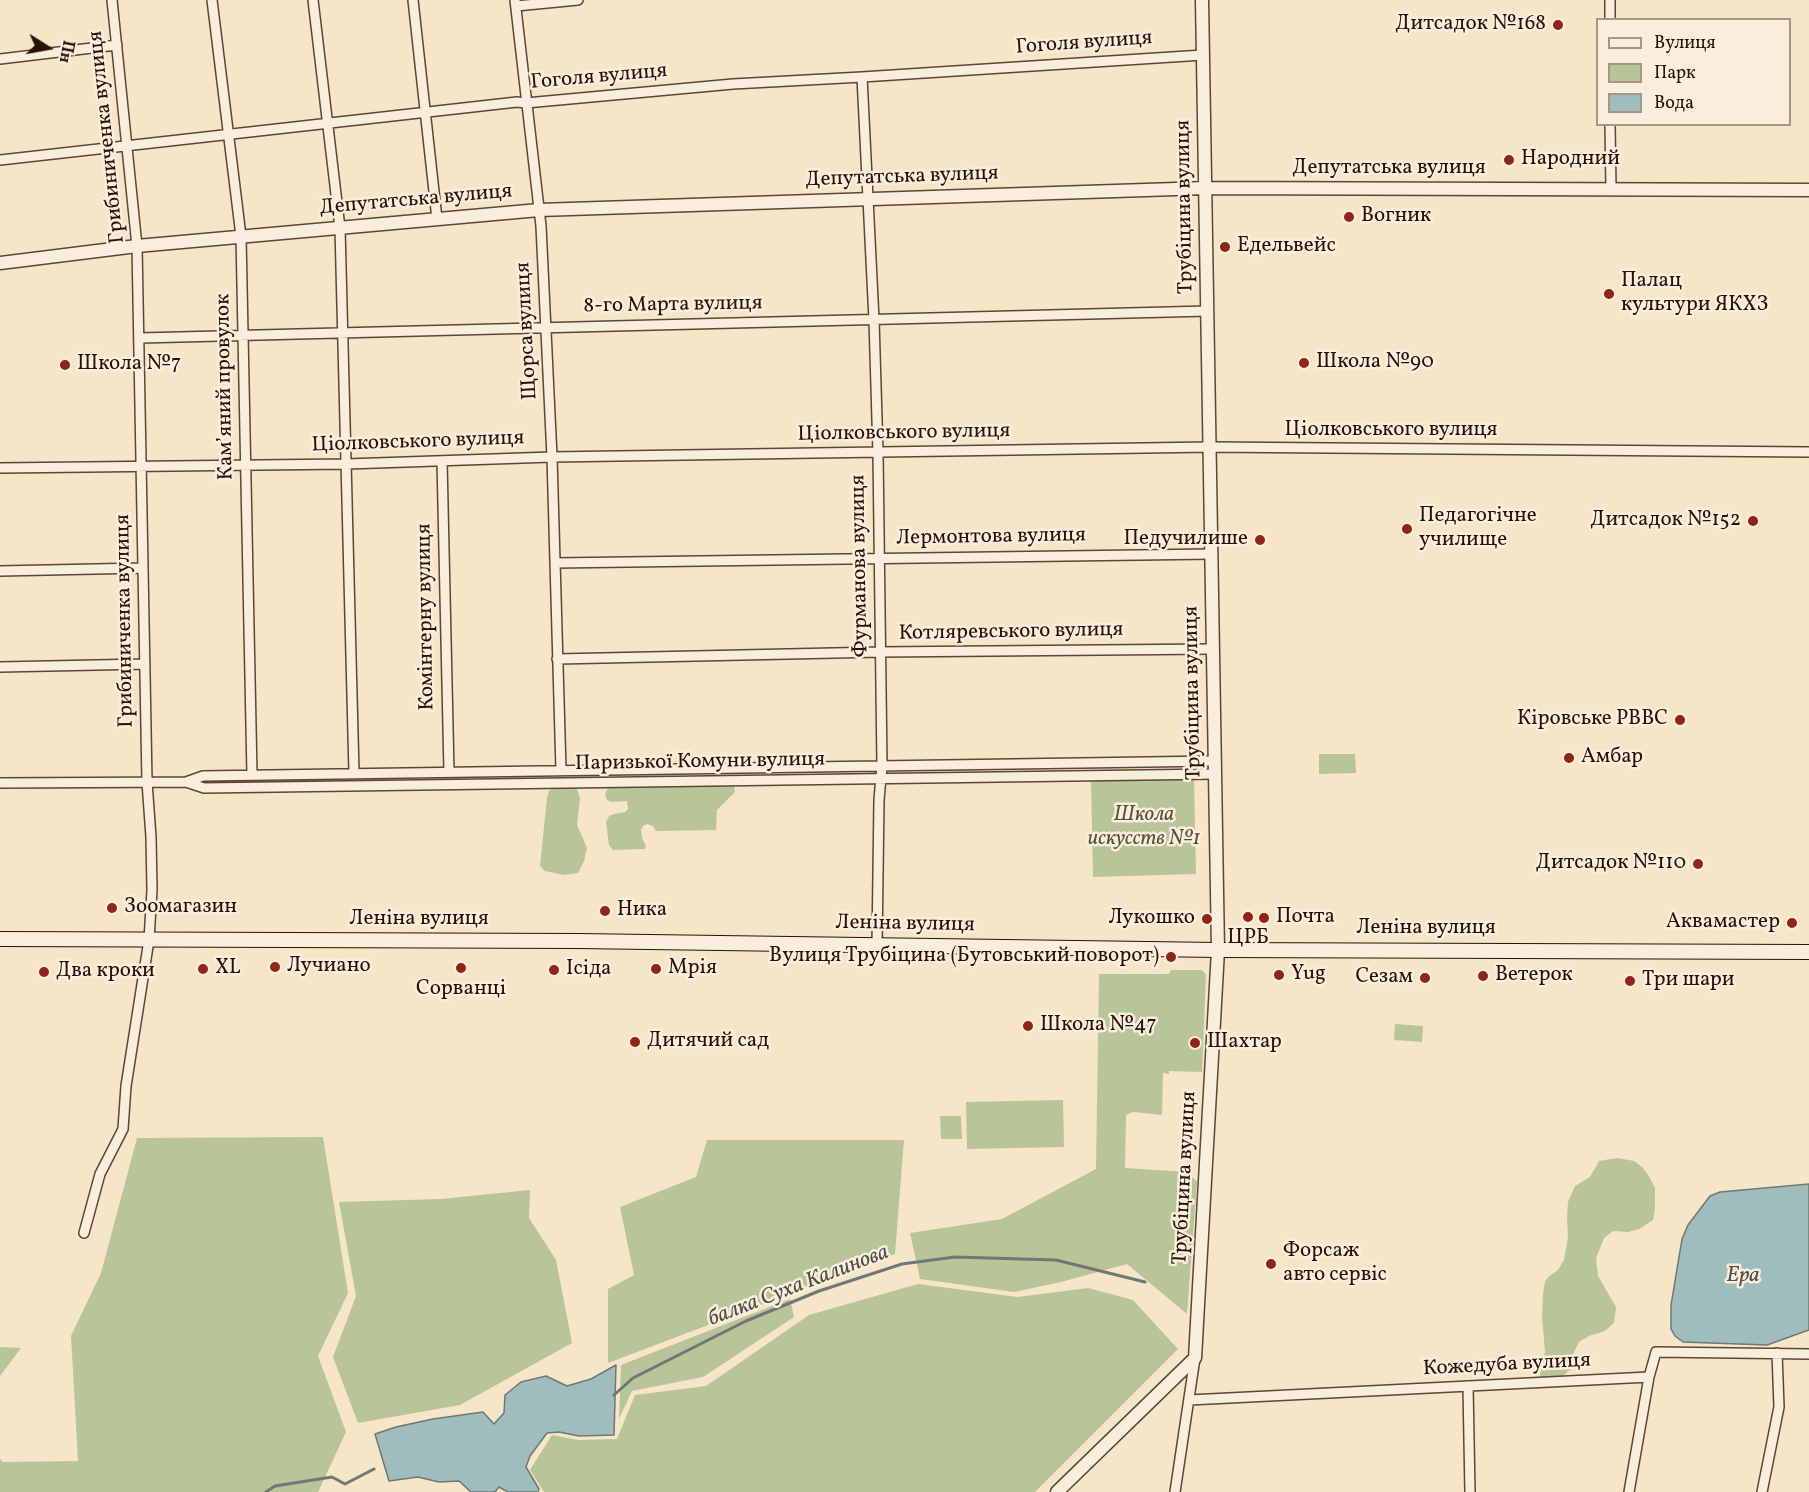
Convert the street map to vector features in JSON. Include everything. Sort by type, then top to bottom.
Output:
[{"type":"main road","name":"Леніна вулиця","points":[[0,939],[584,941],[1218,950],[1809,952]]},
{"type":"street","name":"Грибиниченка вулиця","points":[[84,1233],[100,1174],[123,1129],[126,1086],[149,940],[152,879],[147,782],[137,246],[112,0]]},
{"type":"street","name":"Кам’яний провулок","points":[[212,0],[241,236],[252,775]]},
{"type":"street","points":[[313,0],[340,228],[354,773]]},
{"type":"street","points":[[413,0],[437,219]]},
{"type":"street","points":[[516,3],[578,0]]},
{"type":"street","name":"Трубіцина вулиця","points":[[1175,1492],[1195,1358],[1218,950],[1202,0]]},
{"type":"street","points":[[1610,0],[1610,18]]},
{"type":"street","name":"Щорса вулиця","points":[[516,3],[539,210],[547,327],[561,770]]},
{"type":"street","points":[[0,59],[117,45]]},
{"type":"street","name":"Гоголя вулиця","points":[[0,160],[517,102],[733,84],[1203,55]]},
{"type":"street","name":"Фурманова вулиця","points":[[862,77],[869,198],[878,453],[882,766],[879,800],[877,946]]},
{"type":"street","points":[[1610,126],[1611,189]]},
{"type":"street","name":"Депутатська вулиця","points":[[0,263],[137,246],[539,210],[1206,188],[1809,190]]},
{"type":"street","name":"8-го Марта вулиця","points":[[140,338],[1208,311]]},
{"type":"street","name":"Ціолковського вулиця","points":[[0,468],[346,464],[552,457],[1210,447],[1809,452]]},
{"type":"street","name":"Комінтерну вулиця","points":[[442,461],[449,772]]},
{"type":"street","name":"Лермонтова вулиця","points":[[555,563],[1212,554]]},
{"type":"street","points":[[0,571],[143,567]]},
{"type":"street","name":"Котляревського вулиця","points":[[557,659],[880,652],[1213,649]]},
{"type":"street","points":[[0,667],[145,664]]},
{"type":"street","name":"Паризької Комуни вулиця","points":[[186,782],[203,776],[1215,761]]},
{"type":"street","name":"Паризької Комуни вулиця","points":[[0,783],[186,782],[204,788],[1215,774]]},
{"type":"street","points":[[1629,1492],[1649,1377],[1656,1352],[1809,1353]]},
{"type":"street","points":[[1762,1492],[1779,1407],[1778,1353]]},
{"type":"street","points":[[1057,1492],[1195,1358]]},
{"type":"street","name":"Кожедуба вулиця","points":[[1189,1400],[1649,1377]]},
{"type":"street","points":[[1468,1386],[1470,1492]]},
{"type":"green space","points":[[1319,754],[1355,754],[1356,773],[1319,774]]},
{"type":"green space","name":"Школа искусств №1","points":[[1194,779],[1196,874],[1093,877],[1091,781]]},
{"type":"green space","points":[[734,784],[735,792],[717,810],[716,830],[656,831],[653,826],[647,824],[641,830],[645,849],[613,850],[609,845],[606,822],[609,816],[628,809],[627,801],[607,800],[605,794],[608,788]]},
{"type":"green space","points":[[555,785],[571,785],[577,789],[580,798],[577,825],[587,848],[578,873],[564,875],[545,871],[540,866],[547,798],[549,791]]},
{"type":"green space","points":[[1171,970],[1202,970],[1206,975],[1202,1072],[1169,1071],[1169,1074],[1163,1073],[1162,1115],[1133,1112],[1126,1115],[1125,1168],[1188,1172],[1197,1182],[1187,1314],[1127,1264],[1014,1292],[920,1279],[910,1233],[1002,1219],[1096,1169],[1099,974],[1169,974]]},
{"type":"green space","points":[[1395,1024],[1423,1026],[1422,1042],[1394,1040]]},
{"type":"green space","points":[[1063,1100],[1064,1147],[967,1149],[966,1102]]},
{"type":"green space","points":[[940,1116],[961,1116],[962,1139],[941,1139]]},
{"type":"green space","points":[[323,1137],[348,1293],[318,1356],[346,1432],[318,1492],[0,1492],[0,1459],[3,1462],[78,1461],[71,1336],[101,1273],[137,1138]]},
{"type":"green space","points":[[707,1140],[904,1140],[895,1254],[608,1363],[608,1289],[634,1275],[620,1207],[696,1177]]},
{"type":"green space","points":[[1617,1158],[1634,1161],[1650,1178],[1655,1188],[1653,1220],[1639,1229],[1628,1232],[1613,1231],[1604,1238],[1596,1258],[1598,1276],[1616,1307],[1614,1323],[1605,1331],[1579,1342],[1574,1352],[1571,1369],[1558,1380],[1541,1380],[1540,1374],[1545,1351],[1542,1317],[1543,1293],[1548,1277],[1558,1270],[1564,1260],[1568,1237],[1568,1202],[1575,1186],[1590,1177],[1599,1161]]},
{"type":"green space","points":[[530,1190],[529,1218],[556,1260],[572,1343],[460,1405],[358,1423],[333,1357],[356,1296],[339,1202],[441,1199]]},
{"type":"green space","points":[[918,1284],[1018,1297],[1088,1288],[1133,1300],[1178,1349],[1035,1492],[544,1492],[530,1470],[552,1435],[578,1440],[617,1439],[635,1395],[706,1386],[809,1315]]},
{"type":"green space","points":[[790,1299],[794,1317],[703,1377],[632,1391],[619,1419],[621,1365]]},
{"type":"green space","points":[[0,1347],[21,1348],[0,1376]]},
{"type":"water","name":"Ера","points":[[1809,1184],[1809,1330],[1767,1345],[1683,1342],[1675,1336],[1671,1329],[1671,1305],[1682,1239],[1688,1225],[1710,1196],[1720,1192]]},
{"type":"water","points":[[616,1365],[614,1435],[579,1436],[559,1432],[547,1433],[530,1456],[526,1467],[539,1489],[538,1492],[508,1492],[499,1487],[495,1492],[471,1492],[459,1481],[439,1482],[418,1477],[389,1481],[375,1434],[433,1419],[483,1412],[494,1424],[504,1413],[505,1395],[521,1382],[546,1376],[567,1386],[591,1379]]},
{"type":"waterway","name":"балка Суха Калинова","points":[[614,1395],[633,1378],[746,1321],[819,1291],[902,1264],[955,1257],[1056,1260],[1145,1282]]},
{"type":"waterway","name":"балка Суха Калинова","points":[[266,1492],[275,1486],[332,1477],[345,1484],[374,1469]]},
{"type":"place","name":"Дитсадок №168","points":[[1558,25]]},
{"type":"place","name":"Народний","points":[[1509,160]]},
{"type":"place","name":"Вогник","points":[[1349,217]]},
{"type":"place","name":"Едельвейс","points":[[1225,247]]},
{"type":"place","name":"Палац культури ЯКХЗ","points":[[1609,294]]},
{"type":"place","name":"Школа №90","points":[[1304,363]]},
{"type":"place","name":"Школа №7","points":[[65,365]]},
{"type":"place","name":"Дитсадок №152","points":[[1753,521]]},
{"type":"place","name":"Педагогічне училище","points":[[1407,529]]},
{"type":"place","name":"Педучилише","points":[[1260,540]]},
{"type":"place","name":"Кіровське РВВС","points":[[1680,720]]},
{"type":"place","name":"Амбар","points":[[1569,758]]},
{"type":"place","name":"Дитсадок №110","points":[[1698,864]]},
{"type":"place","name":"Зоомагазин","points":[[112,908]]},
{"type":"place","name":"Ника","points":[[605,911]]},
{"type":"place","name":"ЦРБ","points":[[1248,917]]},
{"type":"place","name":"Почта","points":[[1264,918]]},
{"type":"place","name":"Лукошко","points":[[1207,919]]},
{"type":"place","name":"Аквамастер","points":[[1792,923]]},
{"type":"place","name":"Вулиця Трубіцина (Бутовський поворот)","points":[[1171,957]]},
{"type":"place","name":"Лучиано","points":[[275,967]]},
{"type":"place","name":"Сорванці","points":[[461,968]]},
{"type":"place","name":"XL","points":[[203,969]]},
{"type":"place","name":"Мрія","points":[[656,969]]},
{"type":"place","name":"Ісіда","points":[[554,970]]},
{"type":"place","name":"Два кроки","points":[[44,972]]},
{"type":"place","name":"Yug","points":[[1279,975]]},
{"type":"place","name":"Ветерок","points":[[1483,976]]},
{"type":"place","name":"Сезам","points":[[1425,978]]},
{"type":"place","name":"Три шари","points":[[1630,981]]},
{"type":"place","name":"Школа №47","points":[[1028,1026]]},
{"type":"place","name":"Дитячий сад","points":[[635,1042]]},
{"type":"place","name":"Шахтар","points":[[1195,1043]]},
{"type":"place","name":"Форсаж авто сервіс","points":[[1271,1264]]}]
